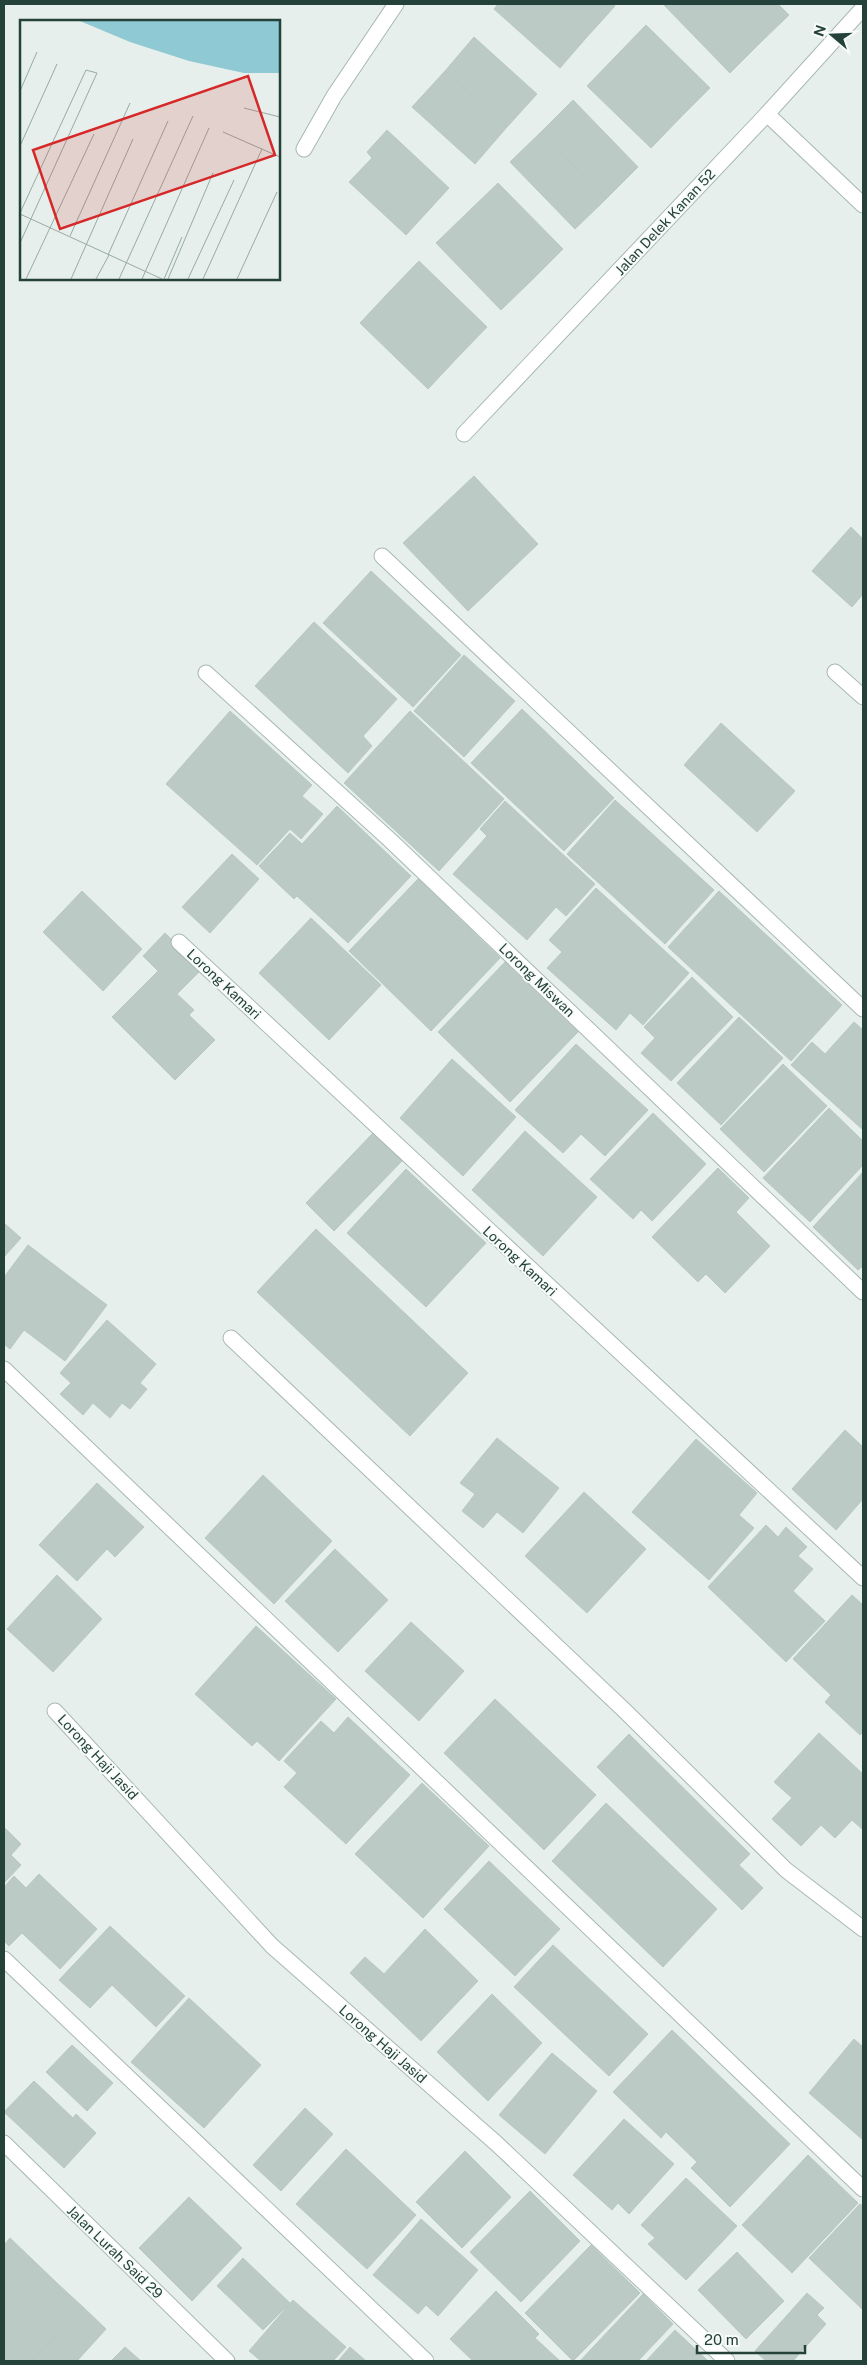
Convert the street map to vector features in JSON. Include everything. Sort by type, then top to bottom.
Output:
[{"type":"street","points":[[304,149],[334,96],[396,4]]},
{"type":"street","name":"Jalan Delek Kanan 52","points":[[464,434],[767,114],[863,8]]},
{"type":"street","points":[[767,114],[863,205]]},
{"type":"street","points":[[382,556],[863,1009]]},
{"type":"street","name":"Lorong Miswan","points":[[206,672],[390,840],[863,1292]]},
{"type":"street","points":[[834,672],[863,697]]},
{"type":"street","name":"Lorong Kamari","points":[[179,942],[863,1578]]},
{"type":"street","points":[[231,1338],[624,1710],[786,1870],[863,1930]]},
{"type":"street","points":[[4,1369],[863,2189]]},
{"type":"street","name":"Lorong Haji Jasid","points":[[55,1711],[272,1946],[497,2144],[727,2361]]},
{"type":"street","points":[[4,1959],[426,2361]]},
{"type":"street","name":"Jalan Lurah Said 29","points":[[4,2143],[227,2361]]},
{"type":"building","points":[[498,4],[548,4],[586,38],[560,68],[494,9]]},
{"type":"building","points":[[548,4],[612,4],[615,6],[586,38]]},
{"type":"building","points":[[663,4],[720,4],[759,44],[730,73]]},
{"type":"building","points":[[720,4],[778,4],[789,15],[759,44]]},
{"type":"building","points":[[646,25],[710,88],[681,117],[617,55]]},
{"type":"building","points":[[474,37],[537,94],[507,127],[445,71]]},
{"type":"building","points":[[617,55],[681,117],[651,148],[587,86]]},
{"type":"building","points":[[445,71],[507,127],[475,164],[412,107]]},
{"type":"building","points":[[573,100],[638,167],[606,199],[541,132]]},
{"type":"building","points":[[387,130],[449,188],[406,235],[349,182],[372,158],[367,152]]},
{"type":"building","points":[[541,132],[606,199],[575,229],[510,162]]},
{"type":"building","points":[[498,183],[563,249],[534,278],[469,211]]},
{"type":"building","points":[[469,211],[534,278],[501,310],[436,243]]},
{"type":"building","points":[[419,261],[487,327],[458,357],[390,291]]},
{"type":"building","points":[[390,291],[458,357],[428,389],[360,323]]},
{"type":"building","points":[[474,476],[538,544],[468,611],[403,543]]},
{"type":"building","points":[[851,527],[863,539],[863,594],[852,607],[812,571]]},
{"type":"building","points":[[371,571],[461,655],[413,707],[323,623]]},
{"type":"building","points":[[314,622],[397,699],[363,736],[372,746],[348,773],[255,686]]},
{"type":"building","points":[[464,655],[515,701],[464,757],[414,711]]},
{"type":"building","points":[[522,709],[614,798],[564,851],[471,763]]},
{"type":"building","points":[[230,711],[312,785],[302,796],[323,814],[301,839],[290,829],[257,865],[166,784]]},
{"type":"building","points":[[410,711],[504,799],[439,871],[344,783]]},
{"type":"building","points":[[721,723],[795,791],[757,832],[684,765]]},
{"type":"building","points":[[615,800],[714,890],[665,944],[567,854]]},
{"type":"building","points":[[505,801],[595,884],[566,916],[556,907],[527,940],[453,874],[487,836],[480,829]]},
{"type":"building","points":[[337,806],[411,876],[348,943],[297,896],[294,899],[259,866],[290,833],[302,844]]},
{"type":"building","points":[[232,854],[259,879],[210,933],[182,907]]},
{"type":"building","points":[[418,879],[500,958],[431,1031],[349,951]]},
{"type":"building","points":[[596,888],[689,973],[643,1025],[630,1013],[616,1030],[547,968],[562,952],[549,940]]},
{"type":"building","points":[[82,891],[142,949],[103,991],[43,932]]},
{"type":"building","points":[[719,891],[842,1005],[791,1061],[668,947]]},
{"type":"building","points":[[311,918],[381,985],[329,1040],[259,973]]},
{"type":"building","points":[[165,933],[202,969],[177,994],[194,1010],[189,1015],[215,1040],[175,1080],[112,1017],[158,971],[143,956]]},
{"type":"building","points":[[505,962],[578,1032],[510,1102],[438,1032]]},
{"type":"building","points":[[692,977],[733,1017],[671,1081],[641,1053],[655,1038],[644,1027]]},
{"type":"building","points":[[739,1017],[783,1058],[721,1125],[677,1083]]},
{"type":"building","points":[[854,1022],[863,1030],[863,1130],[791,1065],[812,1042],[825,1054]]},
{"type":"building","points":[[576,1044],[648,1110],[605,1156],[581,1134],[563,1153],[515,1110]]},
{"type":"building","points":[[452,1059],[516,1117],[463,1176],[400,1118]]},
{"type":"building","points":[[783,1064],[827,1106],[764,1172],[720,1129]]},
{"type":"building","points":[[829,1108],[863,1141],[863,1165],[810,1222],[763,1178]]},
{"type":"building","points":[[653,1113],[706,1164],[652,1221],[641,1210],[633,1219],[590,1179]]},
{"type":"building","points":[[525,1131],[597,1197],[543,1256],[472,1190]]},
{"type":"building","points":[[373,1133],[402,1161],[334,1231],[306,1203]]},
{"type":"building","points":[[718,1168],[749,1198],[736,1212],[770,1246],[725,1293],[706,1274],[698,1282],[652,1237]]},
{"type":"building","points":[[406,1169],[486,1243],[426,1307],[347,1233]]},
{"type":"building","points":[[863,1172],[863,1266],[858,1270],[813,1227]]},
{"type":"building","points":[[4,1223],[21,1238],[4,1257]]},
{"type":"building","points":[[316,1229],[468,1373],[410,1436],[257,1292]]},
{"type":"building","points":[[28,1245],[107,1305],[65,1361],[24,1330],[10,1349],[4,1344],[4,1277]]},
{"type":"building","points":[[107,1320],[156,1364],[140,1383],[147,1389],[130,1409],[122,1403],[110,1418],[93,1403],[83,1415],[60,1394],[71,1383],[60,1373]]},
{"type":"building","points":[[845,1430],[863,1447],[863,1499],[836,1530],[792,1489]]},
{"type":"building","points":[[497,1438],[559,1488],[523,1533],[497,1512],[483,1528],[462,1511],[475,1494],[460,1483]]},
{"type":"building","points":[[696,1439],[757,1493],[739,1515],[754,1528],[709,1580],[632,1512]]},
{"type":"building","points":[[263,1475],[332,1541],[274,1604],[205,1538]]},
{"type":"building","points":[[97,1483],[144,1527],[115,1557],[107,1549],[77,1581],[39,1545]]},
{"type":"building","points":[[584,1492],[646,1549],[587,1613],[525,1556]]},
{"type":"building","points":[[766,1525],[778,1537],[786,1527],[807,1547],[798,1556],[813,1569],[793,1591],[825,1621],[786,1662],[708,1587]]},
{"type":"building","points":[[335,1549],[388,1600],[338,1652],[285,1601]]},
{"type":"building","points":[[57,1575],[102,1619],[53,1672],[7,1629]]},
{"type":"building","points":[[852,1595],[863,1605],[863,1732],[860,1735],[825,1702],[831,1695],[793,1659]]},
{"type":"building","points":[[411,1622],[464,1671],[419,1721],[365,1671]]},
{"type":"building","points":[[256,1626],[336,1699],[279,1761],[257,1741],[252,1746],[195,1694]]},
{"type":"building","points":[[495,1699],[596,1795],[544,1850],[444,1753]]},
{"type":"building","points":[[348,1717],[410,1775],[346,1844],[284,1787],[297,1773],[284,1761],[321,1721],[334,1733]]},
{"type":"building","points":[[819,1733],[863,1774],[863,1830],[852,1820],[835,1838],[821,1825],[801,1846],[772,1819],[792,1798],[774,1782]]},
{"type":"building","points":[[629,1734],[750,1854],[739,1865],[763,1888],[742,1910],[597,1767]]},
{"type":"building","points":[[422,1783],[489,1846],[423,1918],[355,1854]]},
{"type":"building","points":[[606,1803],[717,1909],[663,1967],[552,1861]]},
{"type":"building","points":[[4,1827],[21,1844],[11,1855],[21,1865],[4,1883]]},
{"type":"building","points":[[489,1861],[560,1929],[515,1976],[444,1909]]},
{"type":"building","points":[[39,1874],[97,1929],[60,1969],[22,1933],[9,1946],[4,1941],[4,1887],[14,1876],[26,1888]]},
{"type":"building","points":[[110,1926],[185,1996],[156,2027],[112,1985],[90,2008],[59,1980]]},
{"type":"building","points":[[425,1929],[478,1981],[421,2041],[350,1973],[365,1957],[384,1974]]},
{"type":"building","points":[[553,1945],[648,2034],[609,2076],[514,1987]]},
{"type":"building","points":[[492,1994],[542,2043],[488,2101],[437,2052]]},
{"type":"building","points":[[189,1998],[261,2065],[204,2128],[131,2062]]},
{"type":"building","points":[[672,2030],[790,2144],[730,2207],[691,2168],[697,2162],[666,2132],[661,2138],[613,2092]]},
{"type":"building","points":[[854,2039],[863,2047],[863,2140],[809,2093]]},
{"type":"building","points":[[72,2045],[113,2083],[87,2111],[46,2072]]},
{"type":"building","points":[[552,2053],[597,2091],[545,2154],[499,2115]]},
{"type":"building","points":[[34,2081],[73,2118],[76,2114],[96,2133],[64,2168],[4,2112]]},
{"type":"building","points":[[305,2108],[333,2134],[281,2191],[253,2165]]},
{"type":"building","points":[[624,2119],[674,2164],[629,2214],[618,2203],[612,2210],[573,2175]]},
{"type":"building","points":[[346,2149],[416,2215],[367,2269],[296,2204]]},
{"type":"building","points":[[465,2151],[511,2197],[462,2248],[416,2202]]},
{"type":"building","points":[[808,2155],[858,2203],[792,2273],[742,2225]]},
{"type":"building","points":[[686,2178],[737,2226],[686,2280],[648,2244],[655,2238],[641,2225]]},
{"type":"building","points":[[530,2191],[580,2241],[521,2302],[470,2252]]},
{"type":"building","points":[[189,2197],[242,2248],[192,2301],[139,2248]]},
{"type":"building","points":[[860,2204],[863,2206],[863,2310],[809,2258]]},
{"type":"building","points":[[421,2219],[478,2270],[438,2316],[426,2305],[418,2314],[373,2275]]},
{"type":"building","points":[[10,2238],[34,2261],[4,2294],[4,2245]]},
{"type":"building","points":[[591,2245],[640,2293],[573,2361],[525,2313]]},
{"type":"building","points":[[737,2252],[784,2301],[746,2339],[698,2290]]},
{"type":"building","points":[[243,2258],[290,2303],[263,2330],[217,2286]]},
{"type":"building","points":[[34,2261],[58,2284],[4,2342],[4,2294]]},
{"type":"building","points":[[58,2284],[83,2307],[32,2361],[4,2361],[4,2342]]},
{"type":"building","points":[[496,2291],[539,2334],[535,2338],[560,2361],[473,2361],[450,2339]]},
{"type":"building","points":[[807,2293],[824,2308],[817,2315],[826,2324],[793,2361],[766,2361],[755,2351]]},
{"type":"building","points":[[643,2294],[673,2324],[638,2361],[580,2361]]},
{"type":"building","points":[[293,2300],[346,2347],[333,2361],[261,2361],[249,2351]]},
{"type":"building","points":[[83,2307],[106,2329],[77,2361],[32,2361]]},
{"type":"building","points":[[675,2330],[708,2361],[646,2361]]},
{"type":"building","points":[[125,2347],[141,2361],[111,2361]]},
{"type":"building","points":[[350,2347],[366,2361],[338,2361]]}]
